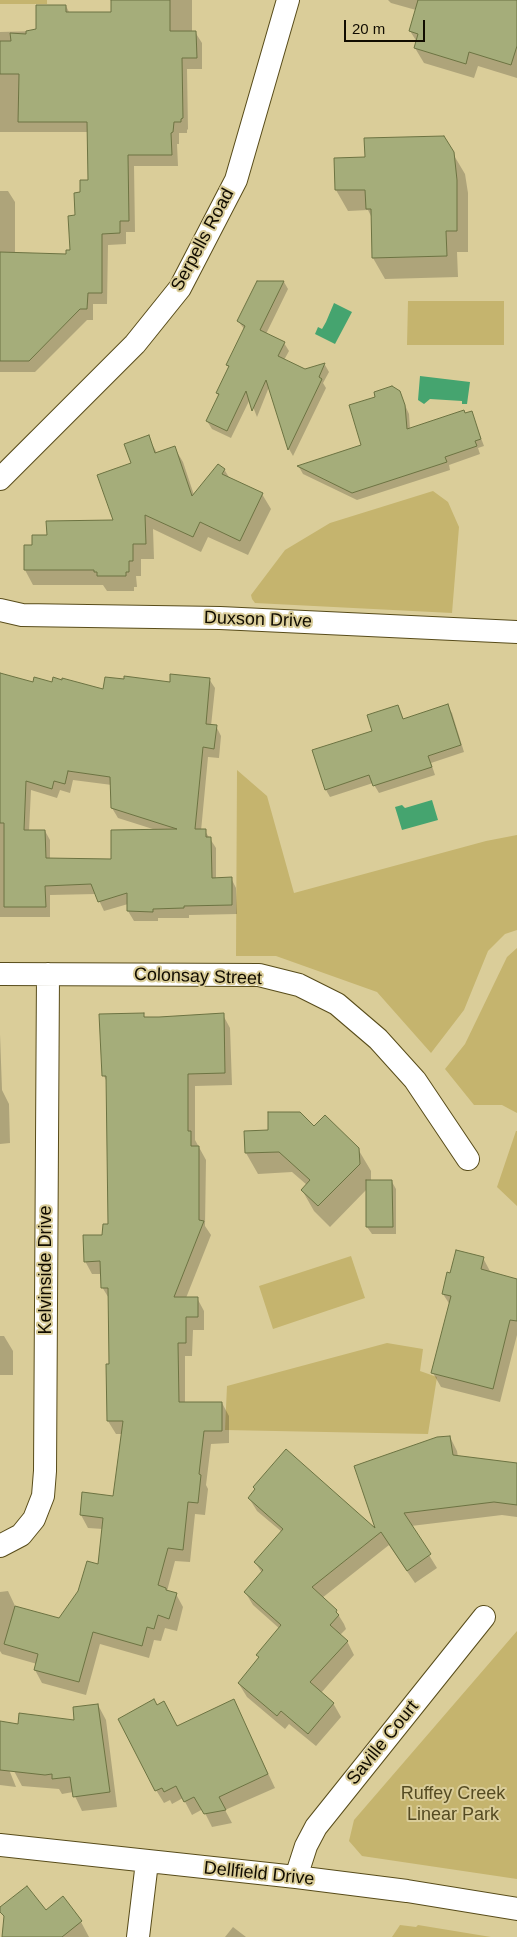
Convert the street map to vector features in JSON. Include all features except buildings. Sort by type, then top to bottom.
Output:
[{"type":"street","name":"Serpells Road","points":[[0,479],[135,344],[180,288],[236,180],[288,0]]},
{"type":"street","name":"Duxson Drive","points":[[0,610],[22,615],[220,618],[517,632]]},
{"type":"street","name":"Colonsay Street","points":[[0,974],[259,975],[299,985],[337,1004],[378,1039],[415,1080],[468,1159]]},
{"type":"street","name":"Kelvinside Drive","points":[[0,1546],[21,1535],[34,1519],[43,1496],[45,1471],[48,974]]},
{"type":"street","name":"Saville Court","points":[[296,1878],[306,1846],[316,1827],[484,1617]]},
{"type":"street","name":"Dellfield Drive","points":[[0,1845],[407,1891],[517,1909]]},
{"type":"street","points":[[138,1937],[147,1862]]},
{"type":"green space","points":[[0,0],[47,0],[47,4],[0,4]]},
{"type":"green space","points":[[408,301],[504,301],[504,345],[407,345]]},
{"type":"green space","points":[[433,491],[448,502],[459,527],[452,613],[255,603],[252,599],[251,595],[285,550],[330,523]]},
{"type":"green space","points":[[237,770],[267,796],[294,893],[486,841],[517,835],[517,930],[505,934],[488,951],[464,1010],[431,1053],[377,992],[276,956],[236,956]]},
{"type":"green space","points":[[517,948],[517,1113],[502,1105],[474,1105],[445,1069],[465,1044],[507,957]]},
{"type":"green space","points":[[517,1131],[517,1206],[497,1187]]},
{"type":"green space","points":[[351,1256],[365,1298],[273,1329],[259,1286]]},
{"type":"green space","points":[[387,1343],[423,1349],[420,1371],[437,1377],[428,1434],[225,1430],[227,1386]]},
{"type":"green space","name":"Ruffey Creek Linear Park","points":[[517,1631],[517,1879],[362,1856],[349,1841],[354,1820]]},
{"type":"green space","points":[[400,1925],[416,1927],[418,1925],[491,1937],[392,1937]]},
{"type":"shaded area","points":[[334,303],[352,312],[335,344],[315,334],[318,327],[322,329]]},
{"type":"shaded area","points":[[420,376],[470,382],[467,404],[462,404],[462,401],[430,399],[424,404],[418,400]]},
{"type":"shaded area","points":[[432,800],[438,820],[402,830],[395,807],[402,805],[405,808]]}]
